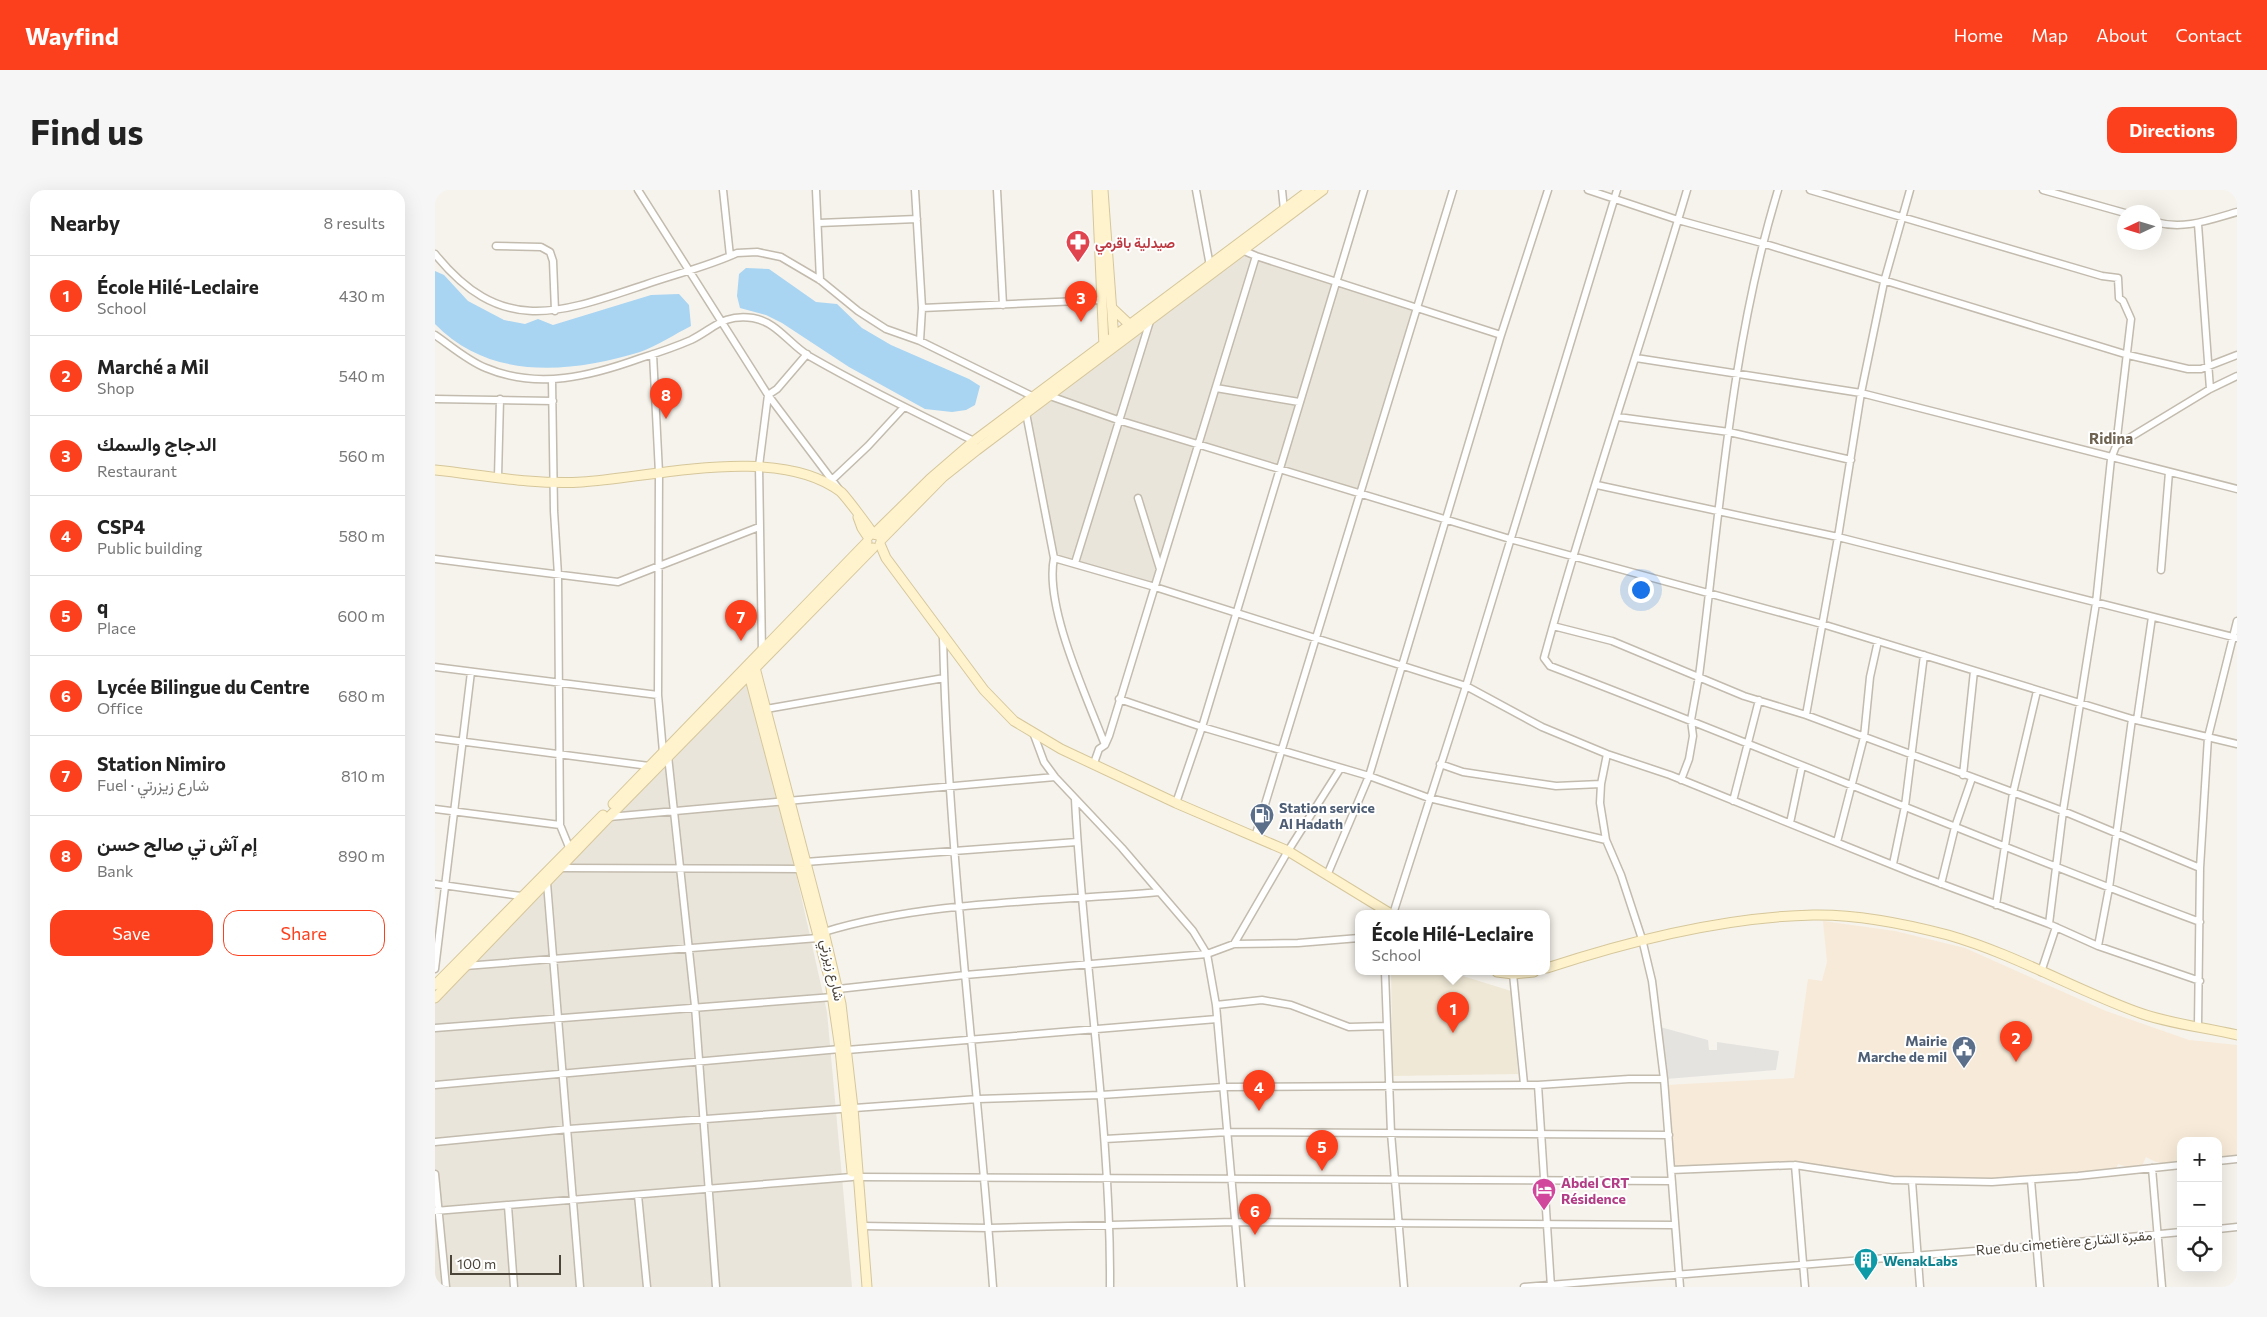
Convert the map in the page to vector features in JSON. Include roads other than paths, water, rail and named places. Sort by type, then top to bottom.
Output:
[{"type":"street","points":[[638,190],[768,396],[833,479],[885,558],[943,637],[999,708],[1034,735],[1176,803],[1288,851],[1328,873],[1386,910]]},
{"type":"street","points":[[723,190],[730,256]]},
{"type":"street","points":[[816,190],[819,223],[820,280]]},
{"type":"street","points":[[915,190],[922,308],[920,341]]},
{"type":"street","points":[[997,190],[1003,305]]},
{"type":"street","points":[[1097,190],[1104,349]]},
{"type":"street","points":[[1103,190],[1115,341]]},
{"type":"street","points":[[1195,190],[1210,266]]},
{"type":"street","points":[[1282,190],[1284,210]]},
{"type":"street","points":[[1115,341],[1131,325],[1310,190]]},
{"type":"street","points":[[435,998],[547,883],[666,754],[874,541],[930,479],[974,441],[1034,397],[1151,318],[1323,190]]},
{"type":"street","points":[[1176,803],[1202,727],[1364,190]]},
{"type":"street","points":[[1255,837],[1453,190]]},
{"type":"street","points":[[1328,873],[1369,776],[1401,663],[1447,519],[1501,335],[1548,190]]},
{"type":"street","points":[[1588,190],[1678,220],[1762,243],[1884,282],[2128,355],[2188,369],[2209,367],[2237,355]]},
{"type":"street","points":[[1393,910],[1467,686],[1617,190]]},
{"type":"street","points":[[1687,190],[1597,485],[1572,557],[1545,658],[1550,666],[1691,720],[1801,766],[2109,888],[2200,922]]},
{"type":"street","points":[[1681,780],[1689,759],[1693,736],[1691,720],[1710,595],[1737,373],[1762,243],[1778,190]]},
{"type":"street","points":[[1810,190],[2102,276],[2119,278],[2119,298],[2131,319],[2128,355],[2116,446],[2111,459],[2096,603],[2063,811],[2056,867],[2053,925],[2041,972]]},
{"type":"street","points":[[1806,715],[1861,394],[1884,282],[1910,190]]},
{"type":"street","points":[[2043,190],[2117,211]]},
{"type":"street","points":[[2162,223],[2179,226],[2198,224],[2237,212]]},
{"type":"street","points":[[819,223],[917,220]]},
{"type":"street","points":[[2198,224],[2210,389]]},
{"type":"street","points":[[496,246],[541,248],[550,252],[553,261],[555,311]]},
{"type":"street","points":[[1242,250],[1255,256],[1417,306],[1501,335]]},
{"type":"street","points":[[435,254],[448,270],[483,298],[525,311],[555,311],[577,308],[737,252],[757,252],[781,257],[820,280],[858,312],[886,328],[920,341],[1034,397]]},
{"type":"street","points":[[1094,763],[1099,749],[1105,745],[1161,571],[1255,256]]},
{"type":"street","points":[[922,308],[1102,300]]},
{"type":"street","points":[[1112,308],[1131,325]]},
{"type":"street","points":[[435,335],[485,368],[504,374],[552,380],[595,374],[653,354],[691,340],[719,321],[740,317],[756,318],[774,326],[807,354],[904,407],[974,441]]},
{"type":"street","points":[[1075,563],[1151,318]]},
{"type":"street","points":[[753,666],[762,650],[943,477],[1050,396],[1104,349]]},
{"type":"street","points":[[653,354],[659,473],[659,695],[666,754],[676,811],[682,869],[695,1006],[716,1287]]},
{"type":"street","points":[[762,650],[759,466],[768,396],[777,389],[807,354]]},
{"type":"street","points":[[1636,358],[1861,394],[2111,459],[2237,489]]},
{"type":"street","points":[[2116,446],[2210,389],[2237,376]]},
{"type":"street","points":[[552,380],[560,684],[560,825],[569,848]]},
{"type":"street","points":[[1215,388],[1299,402]]},
{"type":"street","points":[[1050,396],[1118,420],[1361,492],[1510,539],[1822,624],[2037,692],[2134,719],[2237,744]]},
{"type":"street","points":[[435,399],[553,401]]},
{"type":"street","points":[[499,477],[500,399]]},
{"type":"street","points":[[833,479],[868,446],[904,407]]},
{"type":"street","points":[[1026,413],[1054,558],[1051,570],[1057,612],[1105,745]]},
{"type":"street","points":[[1618,417],[1729,432],[1851,460]]},
{"type":"street","points":[[435,470],[555,482],[582,482],[659,473],[759,466],[804,474],[841,493]]},
{"type":"street","points":[[2161,570],[2169,472]]},
{"type":"street","points":[[1597,485],[1838,537],[2235,637]]},
{"type":"street","points":[[1138,498],[1161,571]]},
{"type":"street","points":[[435,559],[618,582],[759,527]]},
{"type":"street","points":[[1054,558],[1401,663],[1467,686],[1542,727],[1607,754],[1681,780],[1941,884],[2053,925],[2098,946],[2201,981]]},
{"type":"street","points":[[2098,946],[2152,617]]},
{"type":"street","points":[[2198,1026],[2201,981],[2200,868],[2208,737],[2235,637],[2237,621]]},
{"type":"street","points":[[1553,626],[1612,640],[1759,700],[1806,715],[2063,811],[2200,868]]},
{"type":"street","points":[[943,637],[954,852],[973,1041],[993,1287]]},
{"type":"street","points":[[1837,842],[1864,737],[1870,677],[1878,641]]},
{"type":"street","points":[[1893,864],[1905,806],[1924,655]]},
{"type":"street","name":"شارع زيزرتي","points":[[753,666],[766,709],[802,865],[835,993],[849,1108],[861,1287]]},
{"type":"street","name":"شارع زيزرتي","points":[[753,666],[787,801]]},
{"type":"street","points":[[435,667],[659,695]]},
{"type":"street","points":[[1963,775],[1974,671]]},
{"type":"street","points":[[435,970],[471,672]]},
{"type":"street","points":[[766,709],[944,678]]},
{"type":"street","points":[[1996,905],[2013,793],[2037,692]]},
{"type":"street","points":[[1119,699],[1202,727],[1369,776],[1429,798],[1606,840]]},
{"type":"street","points":[[1733,801],[1759,700]]},
{"type":"street","points":[[1034,735],[1044,762],[1055,777],[1122,848],[1193,932],[1207,954],[1216,1005],[1229,1132],[1241,1287]]},
{"type":"street","points":[[435,738],[649,766]]},
{"type":"street","points":[[435,985],[649,766],[666,754]]},
{"type":"street","points":[[1607,754],[1601,784],[1600,803],[1606,840],[1621,875],[1642,939],[1652,981],[1664,1079],[1680,1287]]},
{"type":"street","points":[[1440,764],[1463,772],[1556,786],[1601,784]]},
{"type":"street","points":[[1790,823],[1801,766]]},
{"type":"street","points":[[1234,944],[1288,851],[1340,769]]},
{"type":"street","points":[[609,817],[1055,777]]},
{"type":"street","points":[[1941,884],[1955,827],[1972,778]]},
{"type":"street","points":[[1075,799],[1077,842],[1108,1179],[1110,1224],[1109,1287]]},
{"type":"street","points":[[435,808],[560,825]]},
{"type":"street","points":[[561,868],[682,869],[802,865],[1077,842]]},
{"type":"street","points":[[547,883],[569,1129],[572,1200],[580,1287]]},
{"type":"street","points":[[435,884],[521,896]]},
{"type":"street","points":[[465,966],[689,949],[821,935],[860,922],[959,907],[1159,892]]},
{"type":"street","points":[[1550,967],[1642,939],[1764,919],[1815,915],[1848,918],[1948,935],[2140,1013],[2237,1035]]},
{"type":"street","points":[[435,1028],[835,993],[965,975],[1207,954],[1234,944],[1298,943],[1355,938]]},
{"type":"street","points":[[1385,975],[1391,1133],[1404,1287]]},
{"type":"street","points":[[1513,975],[1524,1084]]},
{"type":"street","points":[[1216,1005],[1262,1000],[1291,1005],[1349,1027],[1386,1026]]},
{"type":"street","points":[[435,1085],[1217,1019]]},
{"type":"street","points":[[435,1142],[702,1118],[978,1099],[1101,1095],[1223,1087],[1389,1084],[1538,1085],[1629,1079],[1664,1079]]},
{"type":"street","points":[[1538,1085],[1551,1286]]},
{"type":"street","points":[[1105,1139],[1229,1132],[1669,1135]]},
{"type":"street","points":[[2222,1161],[2237,1160]]},
{"type":"street","points":[[1671,1170],[1795,1165],[1893,1180],[2031,1180],[2177,1165]]},
{"type":"street","points":[[1795,1165],[1805,1287]]},
{"type":"street","points":[[2152,1168],[2162,1287]]},
{"type":"street","points":[[435,1174],[437,1211],[446,1287]]},
{"type":"street","points":[[437,1211],[855,1177],[1671,1181]]},
{"type":"street","name":"شارع زيزرتي","points":[[855,1177],[862,1226],[867,1287]]},
{"type":"street","points":[[2031,1180],[2040,1287]]},
{"type":"street","points":[[1912,1181],[1920,1287]]},
{"type":"street","points":[[638,1196],[647,1287]]},
{"type":"street","points":[[507,1206],[514,1287]]},
{"type":"street","points":[[862,1226],[989,1228],[1235,1222],[1674,1225]]},
{"type":"street","points":[[2222,1229],[2237,1228]]},
{"type":"street","name":"Rue du cimetière مقبرة الشارع","points":[[1524,1287],[2036,1246],[2177,1232]]},
{"type":"water","points":[[746,268],[769,269],[816,302],[837,304],[862,328],[891,345],[969,379],[980,386],[975,405],[966,410],[952,412],[925,409],[849,367],[782,323],[766,315],[740,308],[737,296],[739,274]]},
{"type":"water","points":[[435,271],[444,275],[468,301],[504,320],[525,324],[538,319],[553,325],[651,295],[679,294],[689,305],[691,326],[640,352],[587,365],[532,367],[506,363],[481,355],[457,342],[435,324]]},
{"type":"place","name":"صيدلية باقرمي","points":[[1078,263]]},
{"type":"place","name":"الدجاج والسمك","points":[[1081,322]]},
{"type":"place","name":"إم آش تي صالح حسن","points":[[666,419]]},
{"type":"place","name":"Station Nimiro","points":[[741,641]]},
{"type":"place","name":"Station service Al Hadath","points":[[1262,836]]},
{"type":"place","name":"École Hilé-Leclaire","points":[[1453,1033]]},
{"type":"place","name":"Marché a Mil","points":[[2016,1062]]},
{"type":"place","name":"Mairie Marche de mil","points":[[1964,1069]]},
{"type":"place","name":"CSP4","points":[[1259,1111]]},
{"type":"place","name":"q","points":[[1322,1171]]},
{"type":"place","name":"Abdel CRT Résidence","points":[[1544,1211]]},
{"type":"place","name":"Lycée Bilingue du Centre","points":[[1255,1235]]},
{"type":"place","name":"WenakLabs","points":[[1866,1281]]},
{"type":"district","name":"Ridina","points":[[2111,438]]}]
